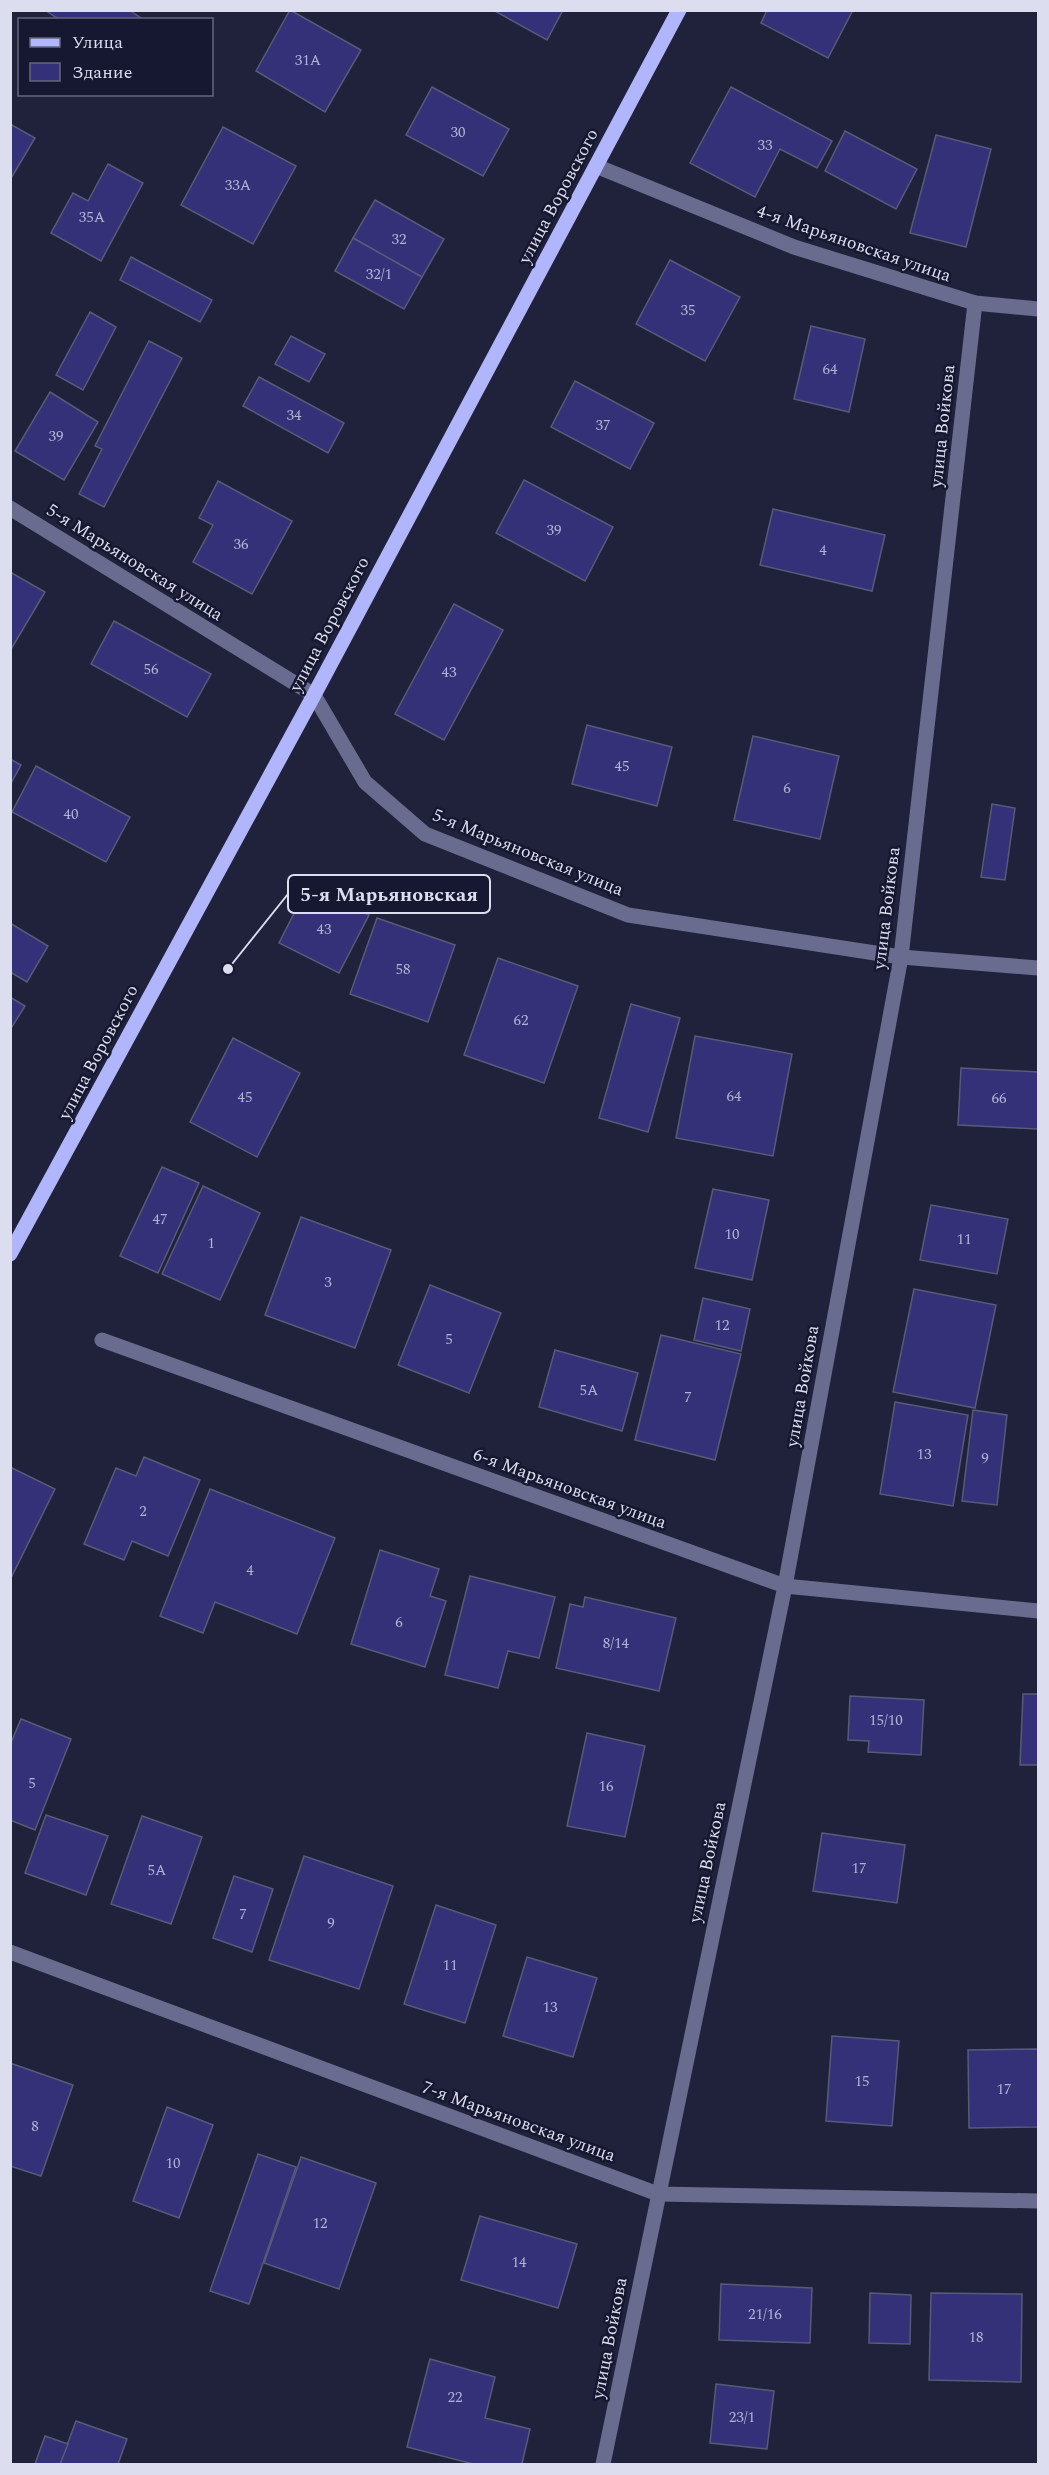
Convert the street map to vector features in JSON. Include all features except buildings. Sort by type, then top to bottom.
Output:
[{"type":"main road","name":"улица Воровского","points":[[10,1254],[314,695],[679,10]]},
{"type":"street","name":"4-я Марьяновская улица","points":[[596,166],[794,247],[975,303],[1038,309]]},
{"type":"street","name":"улица Войкова","points":[[603,2464],[785,1586],[901,957],[975,303]]},
{"type":"street","name":"5-я Марьяновская улица","points":[[10,508],[314,695],[365,782],[425,834],[628,915],[901,957],[1038,968]]},
{"type":"street","name":"6-я Марьяновская улица","points":[[102,1340],[785,1586],[1038,1611]]},
{"type":"street","name":"7-я Марьяновская улица","points":[[10,1952],[658,2194],[1038,2201]]},
{"type":"place","name":"5-я Марьяновская","points":[[228,969]]}]
